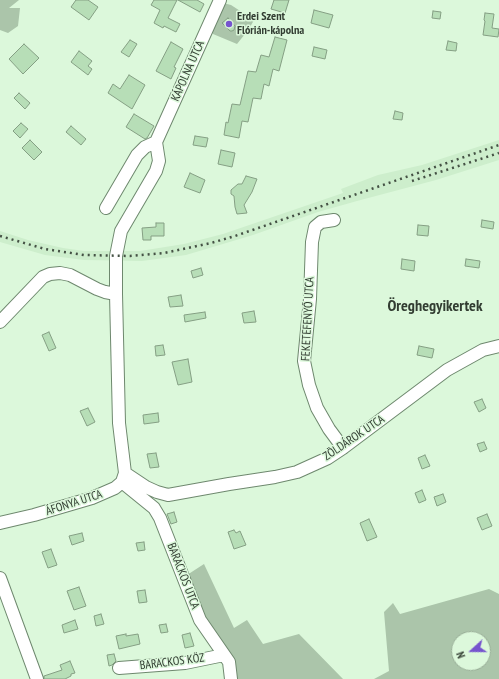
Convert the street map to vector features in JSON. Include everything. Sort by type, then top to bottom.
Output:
[{"type":"street","points":[[220,0],[230,0]]},
{"type":"street","name":"KÁPOLNA UTCA","points":[[156,142],[220,0]]},
{"type":"street","points":[[106,208],[137,155],[145,147],[156,142],[159,161],[156,171],[121,231],[116,256],[119,423],[123,477]]},
{"type":"street","name":"FEKETEFENYŐ UTCA","points":[[334,220],[321,222],[315,227],[312,242],[310,299],[304,361],[309,385],[318,408],[329,429],[343,448]]},
{"type":"street","points":[[0,322],[43,277],[50,274],[60,273],[70,275],[97,289],[116,294]]},
{"type":"street","name":"ZÖLDÁROK UTCA","points":[[123,477],[156,492],[168,495],[297,472],[328,458],[343,448],[448,370],[477,353],[499,346]]},
{"type":"street","name":"ÁFONYA UTCA","points":[[0,523],[92,498],[115,488],[123,477]]},
{"type":"street","name":"BARACKOS UTCA","points":[[123,477],[154,508],[160,518],[200,620],[229,662],[231,679]]},
{"type":"street","points":[[0,578],[36,679]]},
{"type":"street","name":"BARACKOS KÖZ","points":[[119,668],[185,663],[224,655]]},
{"type":"shaded area","points":[[0,0],[19,0],[9,8],[20,8],[18,26],[8,33],[0,30]]},
{"type":"shaded area","points":[[223,3],[231,5],[254,20],[237,44],[213,34],[210,29]]},
{"type":"shaded area","points":[[499,140],[499,160],[436,180],[318,212],[253,235],[186,255],[142,261],[84,260],[45,255],[0,242],[0,231],[28,240],[84,251],[140,251],[184,244],[223,234],[343,193],[341,189],[378,175],[422,165]]},
{"type":"shaded area","points":[[204,564],[234,628],[247,620],[263,644],[299,634],[343,679],[233,679],[202,618],[187,575]]},
{"type":"shaded area","points":[[489,589],[499,594],[499,679],[374,679],[389,671],[384,612],[393,603],[400,614]]},
{"type":"building","points":[[76,0],[88,0],[98,7],[89,20],[71,7]]},
{"type":"building","points":[[154,0],[177,0],[168,18],[180,24],[176,32],[164,26],[163,28],[154,23],[160,10],[151,5]]},
{"type":"building","points":[[178,0],[197,0],[204,4],[200,12]]},
{"type":"building","points":[[274,0],[289,0],[285,13],[271,9]]},
{"type":"building","points":[[314,10],[333,15],[329,28],[311,23]]},
{"type":"building","points":[[433,11],[441,12],[440,19],[432,18]]},
{"type":"building","points":[[485,13],[494,14],[492,28],[499,29],[498,37],[483,35]]},
{"type":"building","name":"Erdei Szent Flórián-kápolna","points":[[228,18],[235,26],[234,30],[232,31],[230,31],[222,23]]},
{"type":"building","points":[[275,37],[287,40],[279,71],[273,69],[269,86],[264,84],[261,99],[253,98],[248,122],[242,121],[239,138],[224,135],[226,122],[228,123],[232,104],[240,105],[248,71],[256,72],[261,55],[269,57]]},
{"type":"building","points":[[130,40],[137,44],[129,57],[121,52]]},
{"type":"building","points":[[448,41],[457,43],[456,51],[446,50]]},
{"type":"building","points":[[171,42],[183,49],[174,67],[176,68],[171,79],[156,71]]},
{"type":"building","points":[[24,44],[39,58],[23,74],[9,59]]},
{"type":"building","points":[[314,47],[327,50],[325,59],[312,56]]},
{"type":"building","points":[[79,51],[92,61],[88,66],[92,69],[88,75],[71,62]]},
{"type":"building","points":[[129,75],[145,85],[132,109],[108,93],[113,84],[120,89]]},
{"type":"building","points":[[19,93],[30,103],[25,109],[14,98]]},
{"type":"building","points":[[395,111],[403,113],[402,120],[393,119]]},
{"type":"building","points":[[134,114],[154,126],[145,139],[126,127]]},
{"type":"building","points":[[21,123],[28,129],[20,138],[13,131]]},
{"type":"building","points":[[71,126],[86,139],[81,145],[66,132]]},
{"type":"building","points":[[195,136],[208,138],[206,147],[193,145]]},
{"type":"building","points":[[30,140],[42,152],[34,160],[22,148]]},
{"type":"building","points":[[221,150],[235,153],[232,167],[218,164]]},
{"type":"building","points":[[190,173],[205,180],[200,193],[184,187]]},
{"type":"building","points":[[246,176],[257,179],[252,192],[244,205],[247,213],[237,214],[234,196],[231,194],[231,190],[238,184],[242,184]]},
{"type":"building","points":[[482,220],[494,222],[493,229],[481,227]]},
{"type":"building","points":[[156,223],[164,223],[164,236],[151,236],[151,240],[143,240],[142,228],[156,227]]},
{"type":"building","points":[[418,225],[429,226],[428,236],[417,235]]},
{"type":"building","points":[[402,259],[415,261],[414,271],[401,269]]},
{"type":"building","points":[[466,259],[480,261],[479,268],[465,266]]},
{"type":"building","points":[[201,268],[203,275],[193,278],[191,271]]},
{"type":"building","points":[[181,295],[183,306],[170,307],[168,297]]},
{"type":"building","points":[[254,311],[256,322],[244,323],[242,313]]},
{"type":"building","points":[[205,312],[206,318],[185,322],[184,315]]},
{"type":"building","points":[[49,332],[56,348],[49,351],[42,335]]},
{"type":"building","points":[[163,345],[165,355],[156,356],[155,346]]},
{"type":"building","points":[[419,346],[434,349],[432,358],[417,355]]},
{"type":"building","points":[[188,359],[192,382],[178,385],[172,362]]},
{"type":"building","points":[[482,399],[486,408],[479,412],[474,402]]},
{"type":"building","points":[[88,408],[95,422],[87,426],[80,411]]},
{"type":"building","points":[[158,413],[159,422],[144,424],[143,415]]},
{"type":"building","points":[[484,442],[487,449],[480,452],[477,444]]},
{"type":"building","points":[[156,453],[159,467],[150,468],[147,454]]},
{"type":"building","points":[[425,455],[430,466],[422,469],[418,458]]},
{"type":"building","points":[[422,490],[426,500],[419,503],[415,493]]},
{"type":"building","points":[[443,494],[446,502],[437,506],[434,497]]},
{"type":"building","points":[[174,512],[177,522],[171,524],[167,514]]},
{"type":"building","points":[[487,514],[492,526],[482,530],[477,518]]},
{"type":"building","points":[[369,519],[377,537],[367,541],[360,523]]},
{"type":"building","points":[[234,530],[236,533],[240,531],[246,545],[234,549],[228,532]]},
{"type":"building","points":[[82,533],[84,541],[72,545],[69,536]]},
{"type":"building","points":[[144,542],[145,550],[138,551],[136,543]]},
{"type":"building","points":[[51,549],[57,565],[48,568],[42,552]]},
{"type":"building","points":[[79,587],[86,606],[74,610],[67,591]]},
{"type":"building","points":[[145,590],[147,602],[139,603],[137,591]]},
{"type":"building","points":[[101,614],[104,624],[96,626],[94,616]]},
{"type":"building","points":[[75,620],[78,629],[64,633],[62,625]]},
{"type":"building","points":[[166,624],[168,632],[161,633],[159,625]]},
{"type":"building","points":[[190,633],[194,646],[185,648],[182,635]]},
{"type":"building","points":[[126,634],[126,636],[138,634],[140,644],[119,649],[116,636]]},
{"type":"building","points":[[114,654],[116,661],[109,666],[107,655]]},
{"type":"building","points":[[70,661],[75,673],[71,674],[71,676],[65,679],[44,679],[44,676],[62,670],[60,665]]},
{"type":"railway","points":[[0,236],[45,249],[84,255],[130,256],[164,253],[211,243],[235,236],[499,145]]},
{"type":"railway","points":[[412,181],[499,153]]},
{"type":"place","name":"Erdei Szent Flórián-kápolna","points":[[229,24]]},
{"type":"district","name":"Öreghegyikertek","points":[[435,306]]}]
